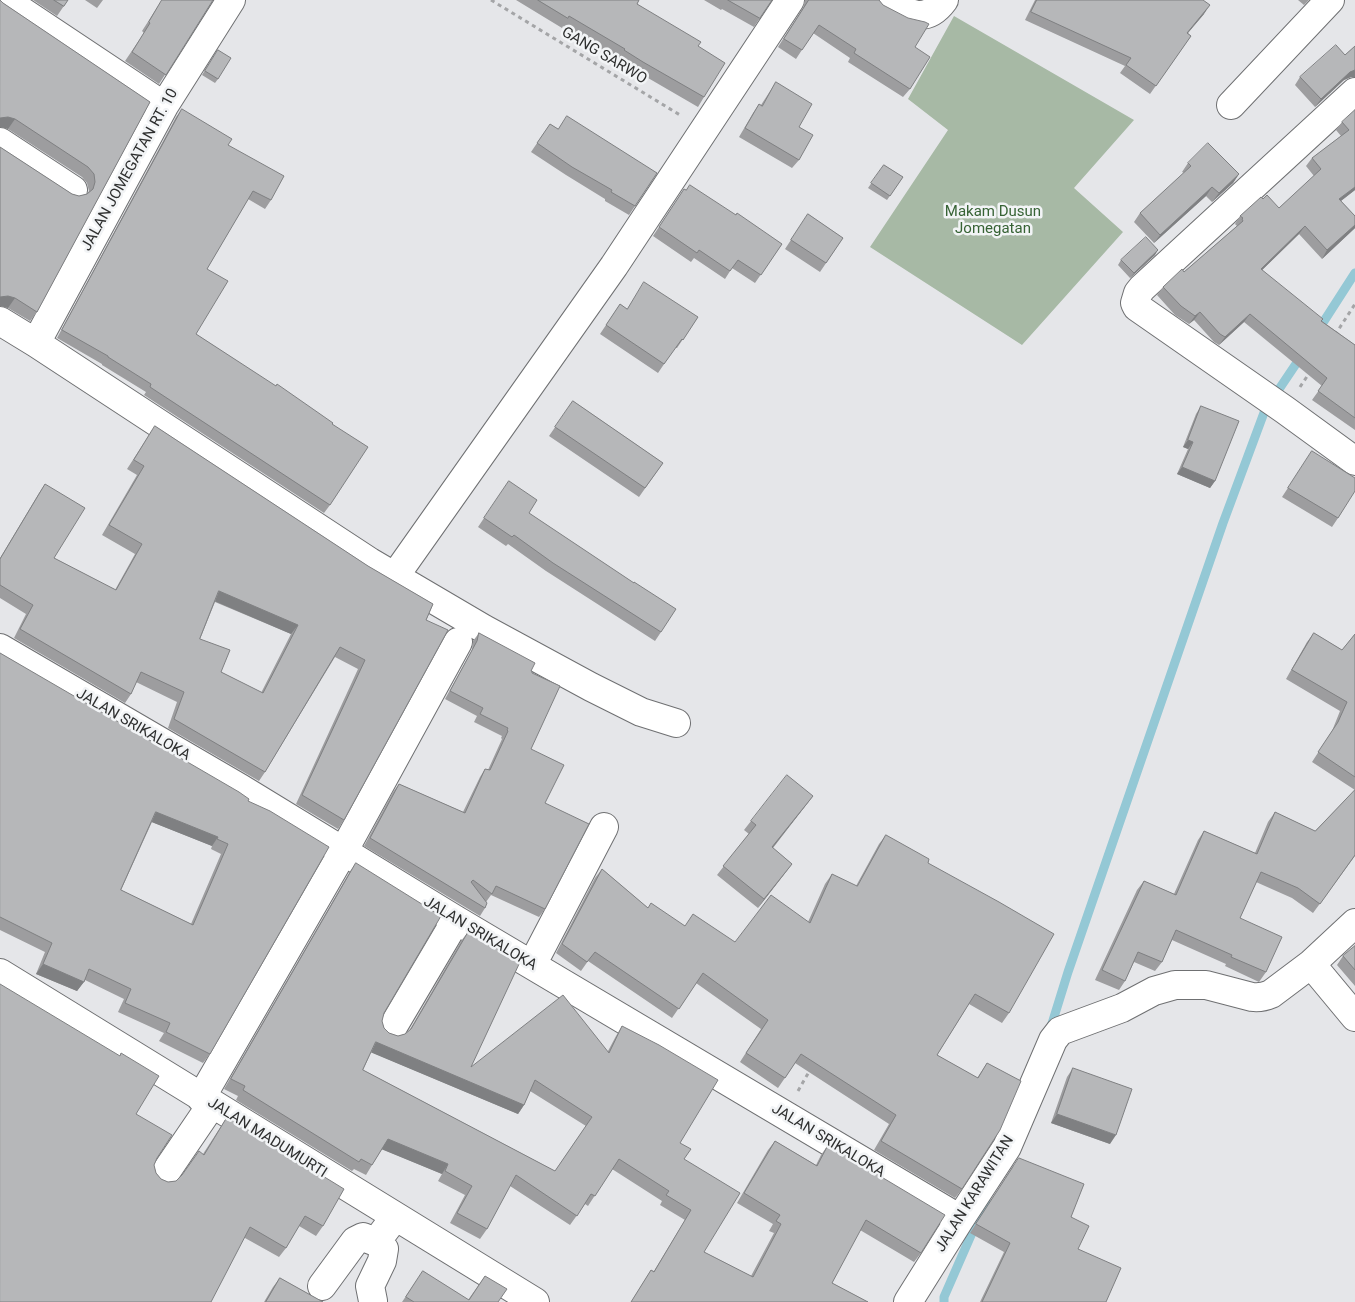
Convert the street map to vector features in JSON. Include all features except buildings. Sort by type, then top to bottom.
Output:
[{"type":"street","points":[[5,0],[164,106]]},
{"type":"street","name":"JALAN JOMEGATAN RT. 10","points":[[36,343],[164,106],[231,0]]},
{"type":"street","points":[[394,576],[614,266],[790,0]]},
{"type":"street","points":[[895,6],[916,16],[928,13],[944,0]]},
{"type":"street","points":[[1231,105],[1330,0]]},
{"type":"street","points":[[1355,92],[1142,288],[1138,293],[1135,303],[1137,308],[1355,460]]},
{"type":"street","points":[[0,142],[73,190]]},
{"type":"street","points":[[0,321],[370,562],[484,629],[591,687],[642,712],[676,724]]},
{"type":"street","points":[[164,1176],[458,642]]},
{"type":"street","name":"JALAN SRIKALOKA","points":[[0,648],[240,788],[456,920],[960,1219]]},
{"type":"street","points":[[532,965],[604,827]]},
{"type":"street","points":[[391,1030],[456,920]]},
{"type":"street","name":"JALAN KARAWITAN","points":[[908,1302],[1007,1148],[1053,1040],[1060,1031],[1122,1008],[1154,991],[1175,985],[1206,985],[1252,997],[1265,997],[1311,964],[1355,923]]},
{"type":"street","points":[[1311,964],[1355,1017]]},
{"type":"street","name":"JALAN MADUMURTI","points":[[0,974],[535,1302]]},
{"type":"street","points":[[376,1242],[394,1216]]},
{"type":"street","points":[[322,1286],[355,1241],[364,1237],[376,1242],[384,1249],[382,1261],[370,1286],[373,1301]]},
{"type":"path","name":"GANG SARWO","points":[[491,0],[705,130]]},
{"type":"path","points":[[1332,340],[1355,304]]},
{"type":"path","points":[[1285,410],[1311,371]]},
{"type":"path","points":[[784,1115],[814,1063]]},
{"type":"green space","name":"Makam Dusun Jomegatan","points":[[954,16],[1134,120],[1074,188],[1123,232],[1022,345],[870,247],[948,130],[908,99]]},
{"type":"waterway","points":[[1317,332],[1355,273]]},
{"type":"waterway","points":[[1050,1030],[1068,972],[1223,523],[1265,410],[1302,355]]},
{"type":"waterway","points":[[944,1302],[944,1297],[986,1201]]}]
